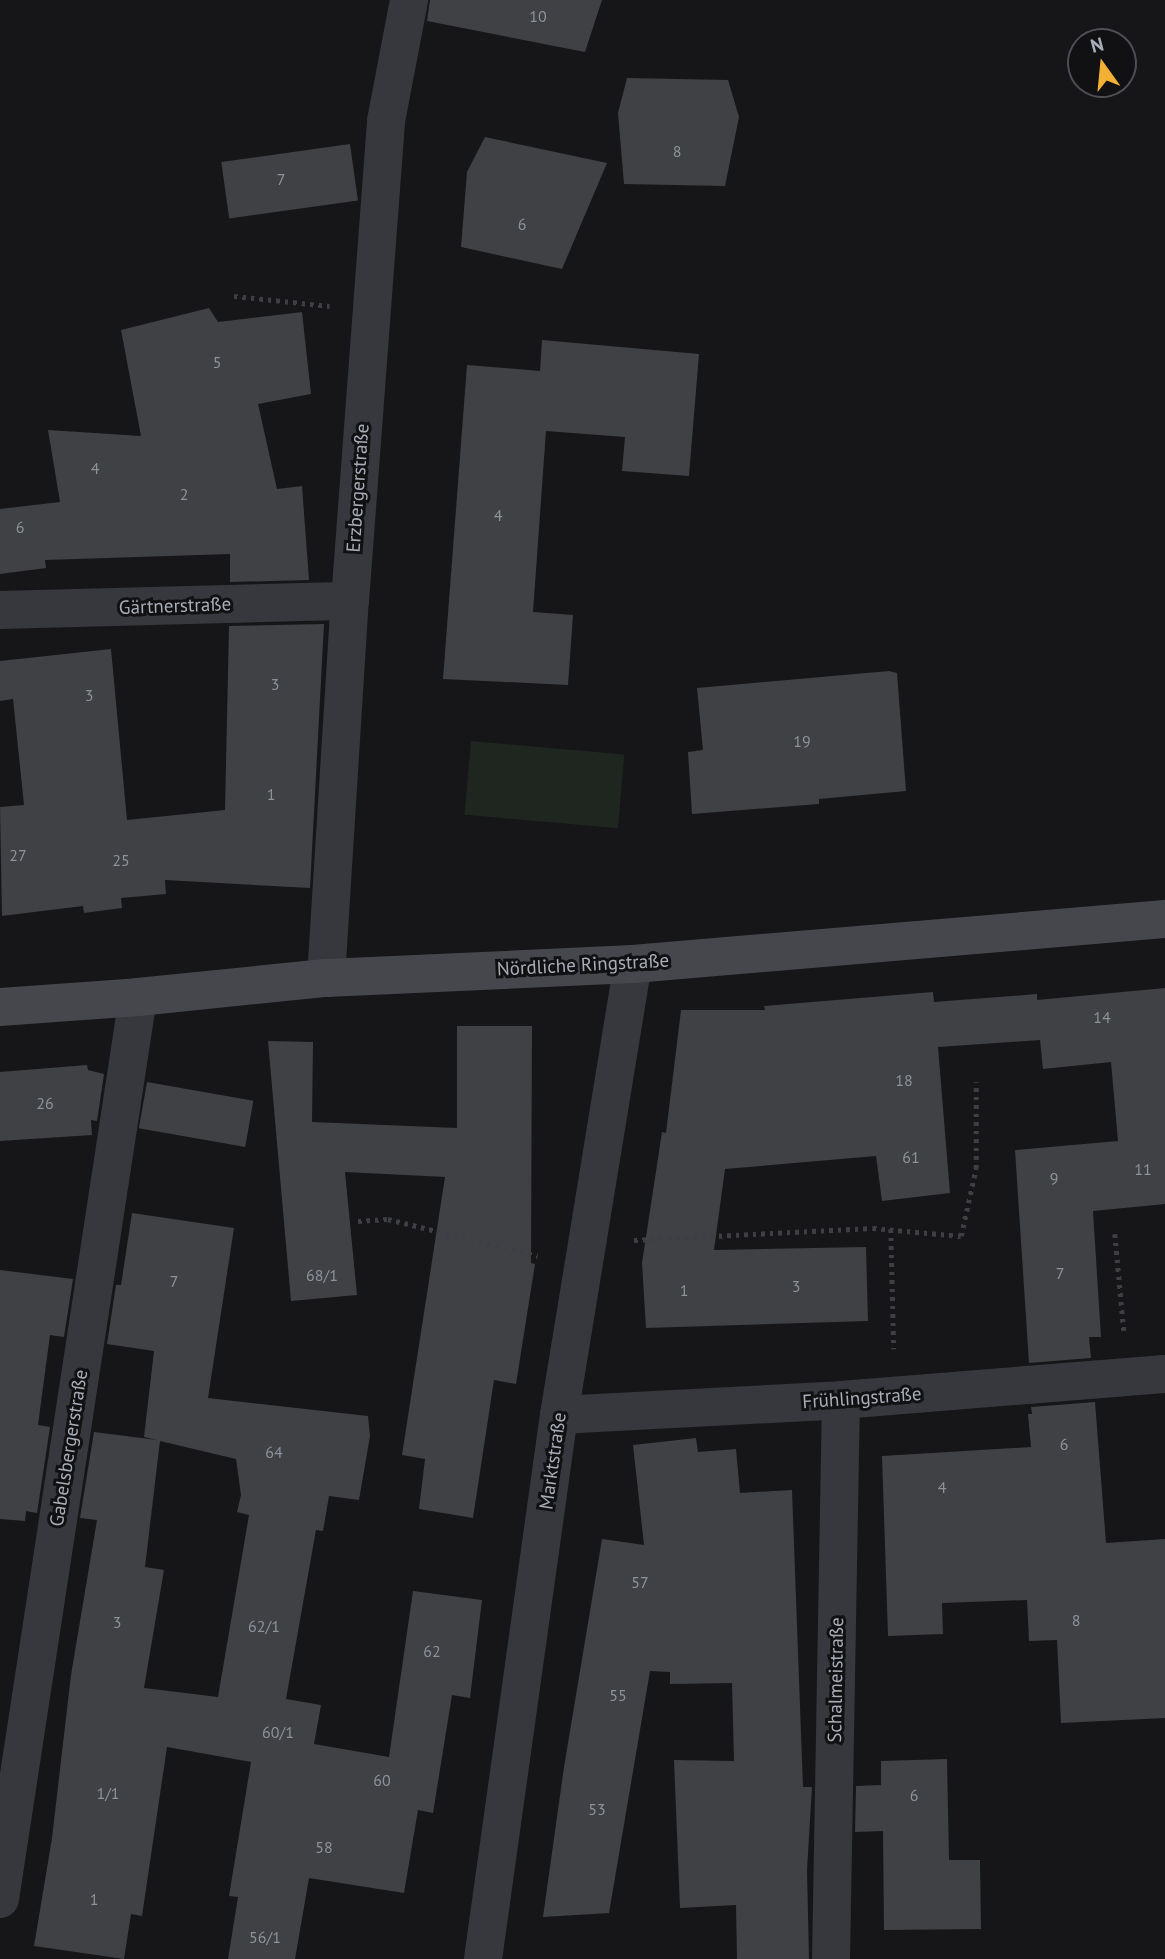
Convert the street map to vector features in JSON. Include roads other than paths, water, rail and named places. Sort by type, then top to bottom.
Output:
[{"type":"street","name":"Erzbergerstraße","points":[[326,978],[350,601],[386,121],[408,0]]},
{"type":"street","name":"Gärtnerstraße","points":[[0,610],[350,601]]},
{"type":"street","name":"Nördliche Ringstraße","points":[[0,1007],[138,997],[326,978],[633,964],[1165,919]]},
{"type":"street","name":"Marktstraße","points":[[483,1959],[559,1415],[633,964]]},
{"type":"street","name":"Gabelsbergerstraße","points":[[0,1899],[138,997]]},
{"type":"street","name":"Frühlingstraße","points":[[559,1415],[841,1400],[1165,1374]]},
{"type":"street","name":"Schalmeistraße","points":[[831,1959],[841,1400]]}]
